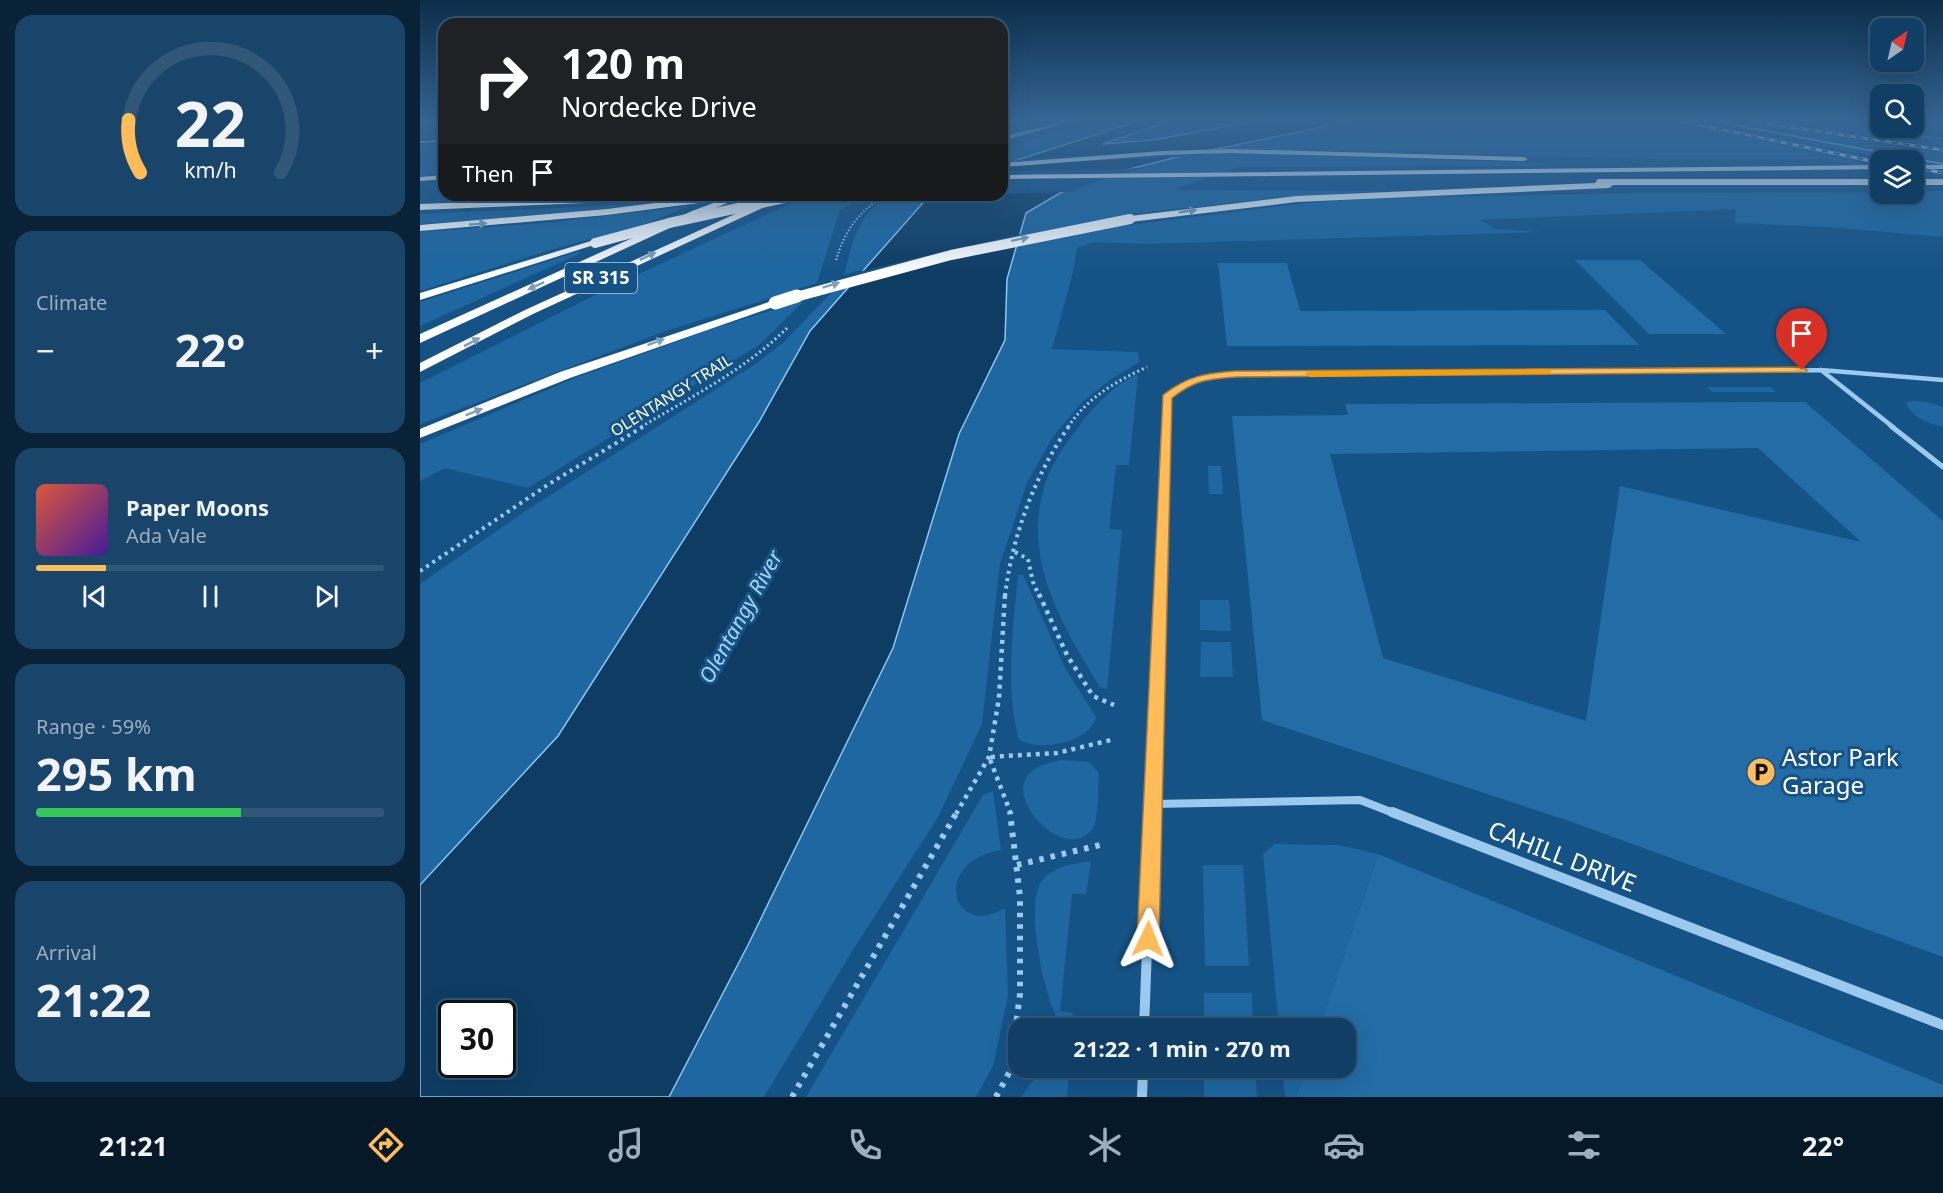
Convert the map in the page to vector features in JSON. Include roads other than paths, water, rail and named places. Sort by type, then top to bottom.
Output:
[{"type":"highway","points":[[1008,177],[1317,172]]},
{"type":"highway","points":[[420,179],[438,178]]},
{"type":"highway","points":[[420,434],[565,375],[775,303],[845,281],[970,250],[1130,219],[1296,199],[1692,182]]},
{"type":"highway","points":[[1428,183],[1870,182]]},
{"type":"highway","points":[[1924,182],[1943,182]]},
{"type":"highway","points":[[1012,187],[1261,184]]},
{"type":"highway","points":[[420,207],[557,201]]},
{"type":"highway","points":[[420,228],[698,201]]},
{"type":"highway","name":"SR 315","points":[[420,339],[684,218],[728,201]]},
{"type":"highway","points":[[420,297],[595,243],[669,223],[770,201]]},
{"type":"highway","name":"SR 315","points":[[420,368],[600,279],[771,201]]},
{"type":"street","points":[[1821,370],[1943,467]]},
{"type":"street","points":[[1144,1018],[1167,398],[1184,383],[1210,376],[1236,374],[1821,370],[1943,380]]},
{"type":"street","name":"CAHILL DRIVE","points":[[1153,804],[1360,800],[1943,1025]]},
{"type":"street","points":[[1142,1097],[1143,1078]]},
{"type":"water","name":"Olentangy River","points":[[1008,172],[1117,172],[1060,193],[1026,213],[1007,279],[1005,340],[959,434],[893,648],[748,945],[669,1097],[420,1097],[420,885],[558,736],[759,422],[810,331],[925,201],[1008,201]]},
{"type":"place","name":"Astor Park Garage","points":[[1761,772]]}]
